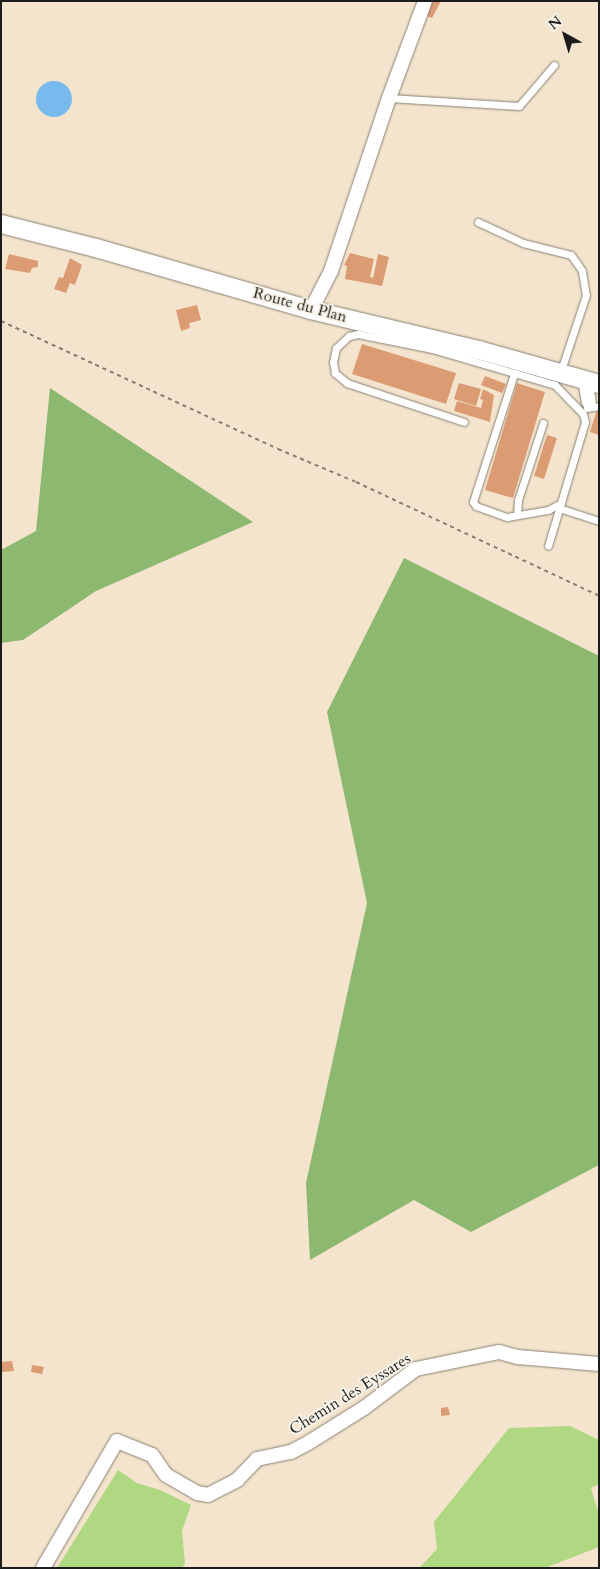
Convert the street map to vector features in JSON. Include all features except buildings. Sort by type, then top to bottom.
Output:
[{"type":"street","points":[[311,310],[331,271],[389,98],[425,1]]},
{"type":"street","name":"Route du Plan","points":[[1,224],[96,248],[311,310],[479,350],[592,382]]},
{"type":"street","points":[[589,406],[592,382]]},
{"type":"street","name":"Chemin des Eyssares","points":[[43,1568],[117,1441],[152,1455],[166,1475],[197,1493],[208,1495],[237,1480],[256,1459],[291,1452],[308,1443],[364,1408],[416,1369],[500,1352],[518,1357],[599,1364]]},
{"type":"lane","points":[[389,98],[520,106],[554,65]]},
{"type":"lane","points":[[478,222],[523,243],[571,255],[582,272],[586,295],[559,373]]},
{"type":"lane","points":[[464,422],[347,383],[335,373],[333,362],[336,348],[349,336],[358,334],[432,349],[555,385],[589,406],[548,546]]},
{"type":"lane","points":[[514,374],[473,502],[476,506],[507,517],[548,510],[560,505],[599,521]]},
{"type":"lane","points":[[517,515],[518,500],[543,423]]},
{"type":"path","points":[[1,321],[278,449],[356,482],[599,596]]},
{"type":"green space","points":[[50,388],[253,522],[96,591],[23,640],[1,643],[1,550],[36,531]]},
{"type":"green space","points":[[404,558],[599,656],[599,1165],[471,1232],[414,1200],[310,1260],[306,1183],[367,903],[327,712]]},
{"type":"green space","points":[[570,1426],[599,1440],[599,1484],[591,1488],[599,1515],[599,1547],[545,1568],[419,1568],[437,1549],[434,1522],[509,1428]]},
{"type":"green space","points":[[118,1470],[137,1483],[160,1490],[191,1505],[182,1531],[185,1563],[182,1568],[57,1568]]},
{"type":"water","points":[[54,81],[61,82],[67,86],[71,92],[71,106],[67,112],[61,116],[54,117],[47,116],[41,112],[37,106],[36,99],[37,92],[41,86],[47,82]]}]
